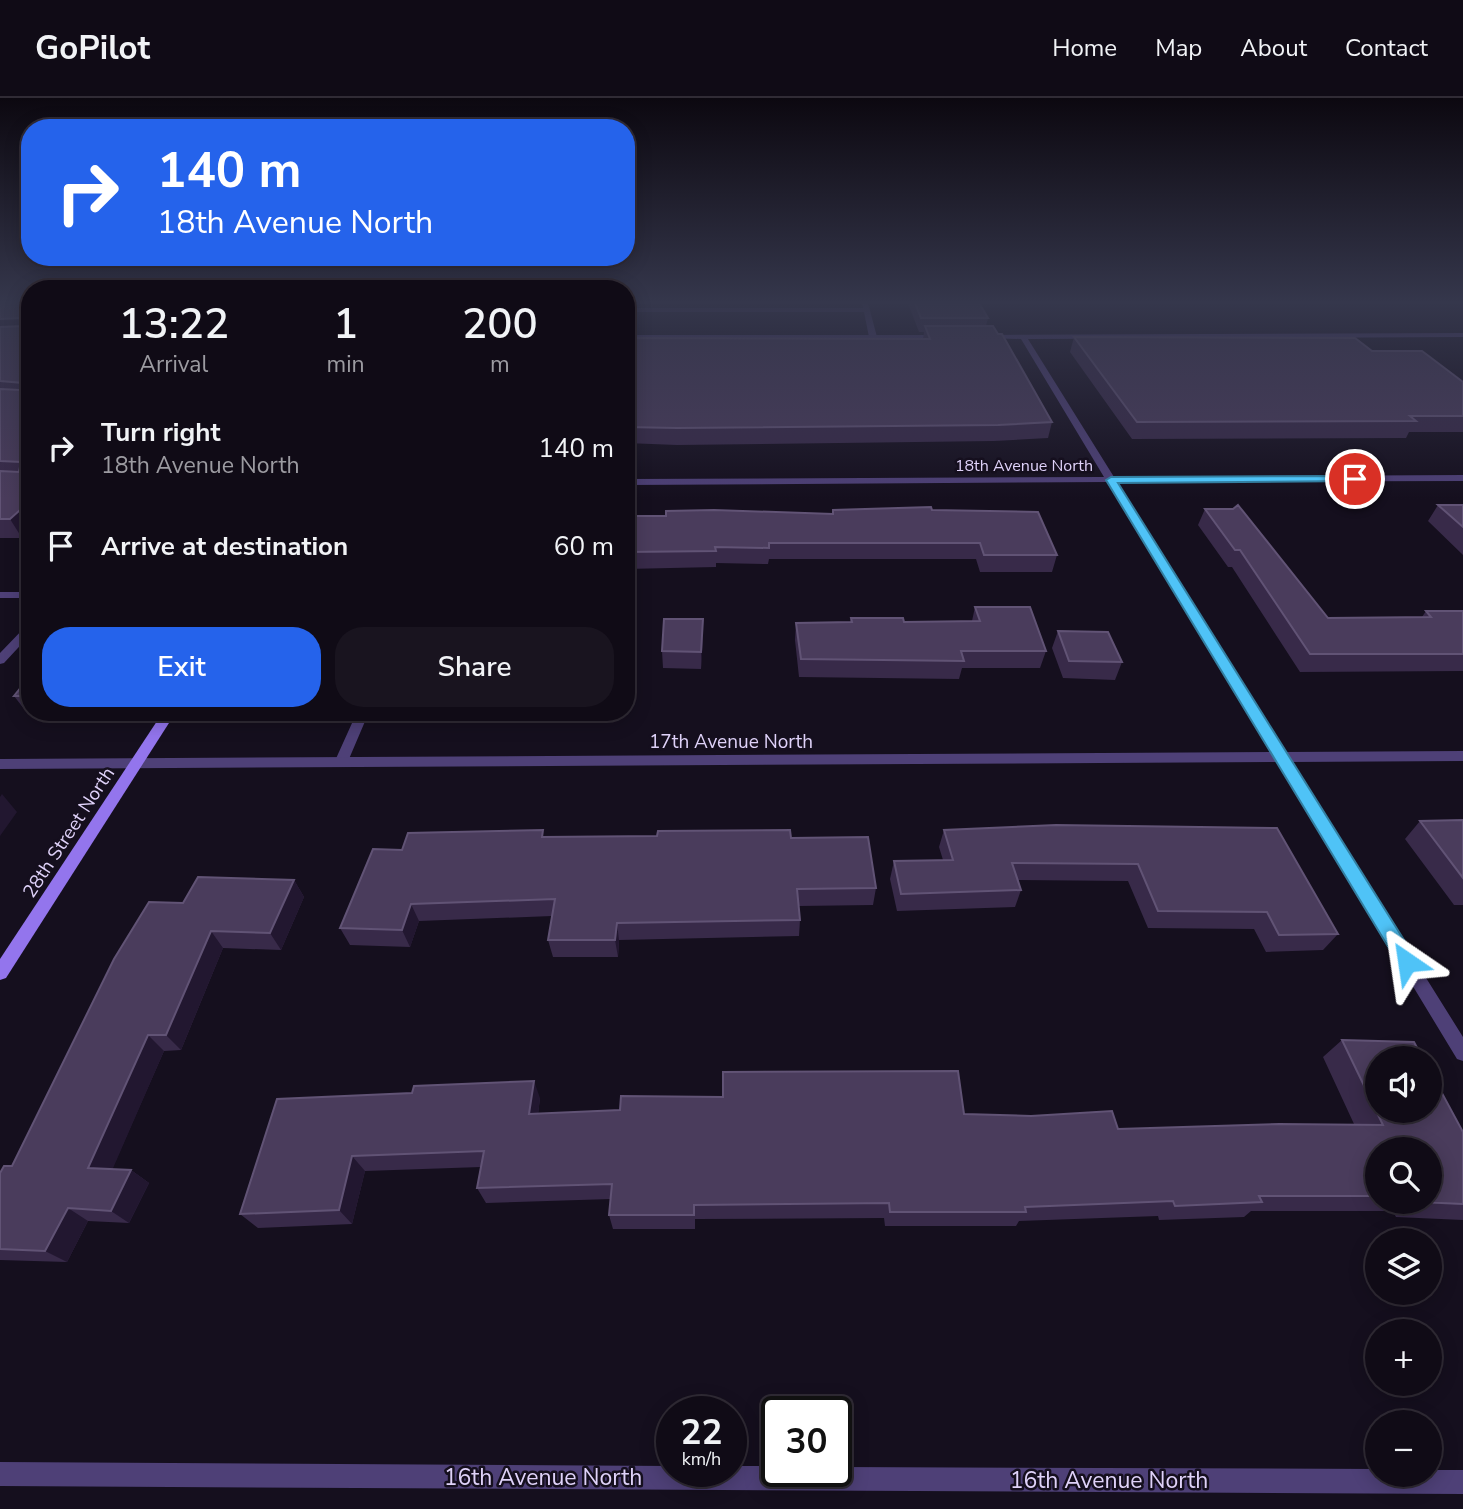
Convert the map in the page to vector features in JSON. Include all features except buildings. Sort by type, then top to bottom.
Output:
[{"type":"street","points":[[1041,367],[1463,1053]]},
{"type":"street","name":"18th Avenue North","points":[[635,482],[1463,478]]},
{"type":"street","points":[[0,595],[21,595]]},
{"type":"street","points":[[0,660],[21,638]]},
{"type":"street","name":"28th Street North","points":[[0,973],[164,721]]},
{"type":"street","points":[[341,762],[359,721]]},
{"type":"street","name":"17th Avenue North","points":[[0,764],[1463,756]]},
{"type":"street","name":"16th Avenue North","points":[[0,1474],[1463,1482]]},
{"type":"route","points":[[1355,479],[1111,480],[1407,962]]}]
